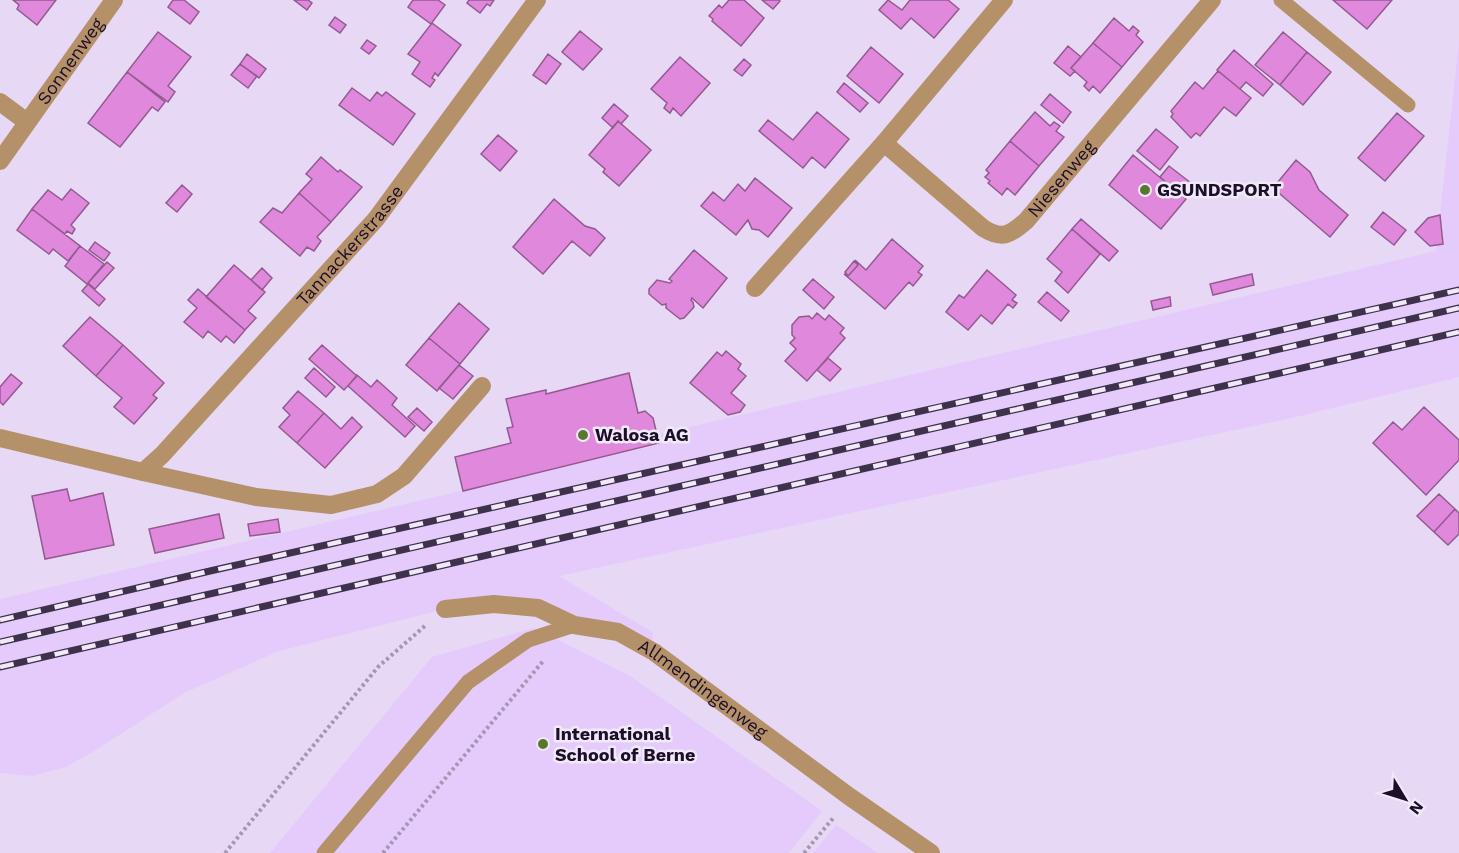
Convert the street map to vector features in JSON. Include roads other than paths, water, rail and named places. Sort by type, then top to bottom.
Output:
[{"type":"street","name":"Sonnenweg","points":[[0,161],[114,0]]},
{"type":"street","name":"Tannackerstrasse","points":[[143,472],[162,455],[376,219],[537,0]]},
{"type":"street","points":[[755,288],[884,143],[1004,0]]},
{"type":"street","name":"Niesenweg","points":[[884,143],[983,228],[992,234],[1003,236],[1015,231],[1026,221],[1212,0]]},
{"type":"street","name":"Sonnenweg","points":[[0,102],[27,122]]},
{"type":"street","points":[[0,438],[256,497],[331,505],[377,494],[404,476],[482,387]]},
{"type":"street","name":"Allmendingenweg","points":[[445,609],[494,604],[538,608],[574,625],[618,632],[654,652],[850,797],[931,853]]},
{"type":"lane","points":[[1281,0],[1408,105]]},
{"type":"lane","points":[[324,853],[468,682],[528,640],[574,625]]},
{"type":"railway","points":[[0,620],[1459,290]]},
{"type":"railway","points":[[0,642],[1459,308]]},
{"type":"railway","points":[[0,667],[1459,332]]},
{"type":"place","name":"GSUNDSPORT","points":[[1145,190]]},
{"type":"place","name":"Walosa AG","points":[[583,435]]},
{"type":"place","name":"International School of Berne","points":[[543,744]]}]
